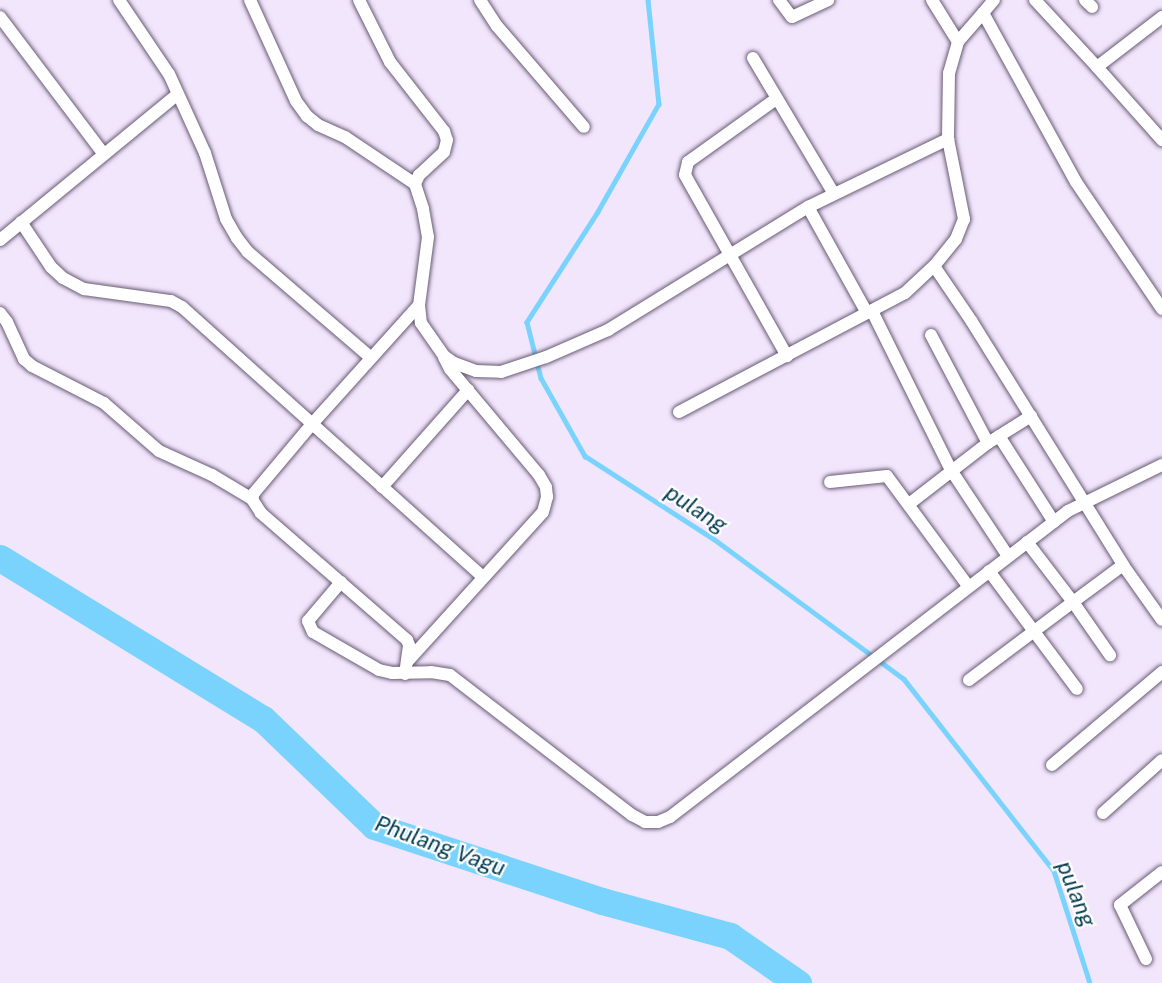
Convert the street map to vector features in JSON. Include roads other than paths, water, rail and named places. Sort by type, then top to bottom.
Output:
[{"type":"street","points":[[119,0],[169,74],[205,153],[226,219],[237,238],[248,252],[369,357]]},
{"type":"street","points":[[250,0],[296,101],[307,116],[318,125],[345,137],[415,184],[423,209],[428,237],[419,305],[421,322],[450,369],[539,475],[546,487],[547,497],[543,512],[482,576],[405,668]]},
{"type":"street","points":[[360,0],[390,63],[444,131],[447,140],[444,152],[419,176],[415,184]]},
{"type":"street","points":[[480,0],[496,26],[585,127]]},
{"type":"street","points":[[779,0],[792,18],[828,0]]},
{"type":"street","points":[[932,0],[958,42]]},
{"type":"street","points":[[678,412],[905,293],[934,266],[956,239],[964,219],[948,139],[949,73],[958,42],[994,0]]},
{"type":"street","points":[[1035,0],[1162,140]]},
{"type":"street","points":[[983,13],[1076,182],[1162,309]]},
{"type":"street","points":[[0,17],[103,153]]},
{"type":"street","points":[[1097,67],[1162,17]]},
{"type":"street","points":[[753,58],[834,194]]},
{"type":"street","points":[[0,240],[177,94]]},
{"type":"street","points":[[776,99],[688,162],[685,175],[787,356]]},
{"type":"street","points":[[444,356],[454,363],[476,371],[501,372],[546,357],[608,330],[808,207],[948,139]]},
{"type":"street","points":[[808,207],[870,312],[951,470],[1008,556]]},
{"type":"street","points":[[21,222],[51,267],[63,278],[84,288],[171,301],[182,307],[482,576]]},
{"type":"street","points":[[934,266],[1124,565],[1162,620]]},
{"type":"street","points":[[252,499],[254,493],[369,357],[419,305]]},
{"type":"street","points":[[0,313],[7,322],[24,359],[32,366],[104,403],[159,451],[212,475],[252,499],[261,513],[407,640],[409,645],[405,668]]},
{"type":"street","points":[[931,335],[993,440],[1054,522]]},
{"type":"street","points":[[382,487],[468,390]]},
{"type":"street","points":[[909,504],[951,470],[1031,416]]},
{"type":"street","points":[[341,582],[308,621],[313,633],[379,670],[405,668],[450,675],[632,815],[645,822],[658,822],[670,817],[1054,522],[1085,502],[1162,465]]},
{"type":"street","points":[[830,482],[887,476],[968,586]]},
{"type":"street","points":[[1027,542],[1110,655]]},
{"type":"street","points":[[969,680],[1124,565]]},
{"type":"street","points":[[989,571],[1077,689]]},
{"type":"street","points":[[1052,765],[1162,672]]},
{"type":"street","points":[[1103,813],[1162,760]]},
{"type":"street","points":[[1146,959],[1119,905],[1162,872]]},
{"type":"waterway","name":"pulang","points":[[648,0],[659,104],[598,212],[527,322],[541,378],[585,456],[714,539],[904,679],[1054,871],[1090,983]]},
{"type":"waterway","name":"Phulang Vagu","points":[[0,558],[263,719],[374,826],[602,901],[730,936],[798,983]]}]
